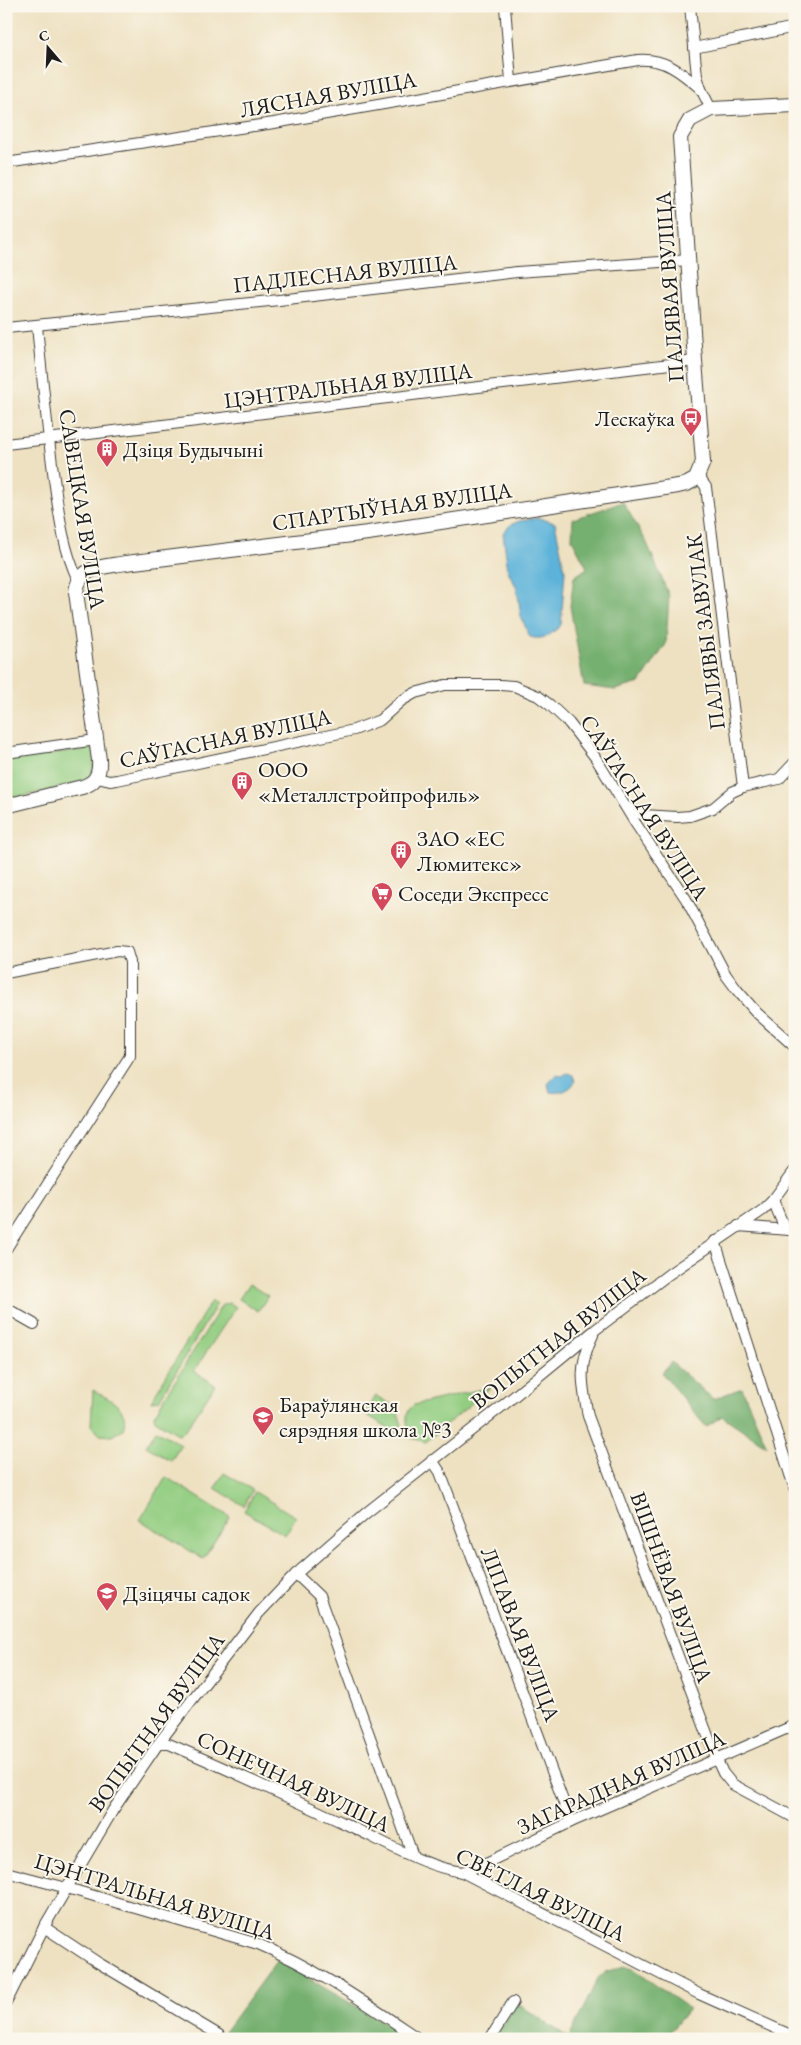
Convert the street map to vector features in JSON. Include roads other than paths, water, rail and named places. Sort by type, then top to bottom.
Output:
[{"type":"main road","points":[[705,112],[795,105]]},
{"type":"main road","name":"ПАЛЯВАЯ ВУЛІЦА","points":[[698,476],[703,462],[680,137],[690,120],[705,112]]},
{"type":"main road","name":"СПАРТЫЎНАЯ ВУЛІЦА","points":[[78,580],[85,573],[93,569],[126,563],[368,533],[678,486],[688,484],[698,476]]},
{"type":"main road","name":"САВЕЦКАЯ ВУЛІЦА","points":[[78,580],[76,592],[100,770],[94,781]]},
{"type":"main road","points":[[6,806],[94,781]]},
{"type":"street","points":[[506,6],[510,81]]},
{"type":"street","points":[[690,6],[695,64],[705,112]]},
{"type":"street","points":[[694,48],[795,26]]},
{"type":"street","name":"ЛЯСНАЯ ВУЛІЦА","points":[[6,163],[274,123],[638,60],[656,60],[674,67],[701,89]]},
{"type":"street","name":"ПАДЛЕСНАЯ ВУЛІЦА","points":[[6,328],[517,272],[689,260]]},
{"type":"street","name":"САВЕЦКАЯ ВУЛІЦА","points":[[37,326],[49,440],[62,533],[71,565],[78,580]]},
{"type":"street","name":"ЦЭНТРАЛЬНАЯ ВУЛІЦА","points":[[6,444],[695,361]]},
{"type":"street","name":"ПАЛЯВЫ ЗАВУЛАК","points":[[698,476],[706,487],[743,787]]},
{"type":"street","name":"САЎГАСНАЯ ВУЛІЦА","points":[[94,781],[117,780],[354,730],[380,720],[408,697],[430,688],[458,684],[514,686],[538,696],[559,712],[595,758],[686,899],[731,982],[744,999],[795,1047]]},
{"type":"street","points":[[6,753],[96,740]]},
{"type":"street","points":[[627,808],[643,815],[690,816],[713,808],[732,792],[743,787],[779,779],[795,762]]},
{"type":"street","points":[[6,973],[117,951],[127,952],[130,962],[130,1056],[6,1249]]},
{"type":"street","name":"ВОПЫТНАЯ ВУЛІЦА","points":[[67,1888],[112,1810],[158,1744],[259,1613],[296,1574],[366,1513],[501,1408],[596,1330],[715,1241],[763,1210],[773,1200],[795,1170]]},
{"type":"street","points":[[773,1200],[782,1222],[792,1230]]},
{"type":"street","points":[[738,1226],[792,1230]]},
{"type":"street","points":[[715,1241],[795,1490]]},
{"type":"street","points":[[6,1308],[34,1324]]},
{"type":"street","name":"ВІШНЁВАЯ ВУЛІЦА","points":[[596,1330],[587,1346],[583,1365],[588,1416],[717,1760],[723,1773],[732,1784],[795,1818]]},
{"type":"street","name":"ЛІПАВАЯ ВУЛІЦА","points":[[432,1460],[440,1472],[572,1822]]},
{"type":"street","points":[[296,1574],[319,1596],[413,1856]]},
{"type":"street","name":"ЗАГАРАДНАЯ ВУЛІЦА","points":[[462,1872],[500,1857],[572,1822],[795,1726]]},
{"type":"street","name":"СОНЕЧНАЯ ВУЛІЦА","points":[[158,1744],[170,1744],[242,1775],[413,1856]]},
{"type":"street","name":"СВЕТЛАЯ ВУЛІЦА","points":[[413,1856],[454,1871],[462,1872],[699,1994],[795,2037]]},
{"type":"street","name":"ЦЭНТРАЛЬНАЯ ВУЛІЦА","points":[[6,1872],[258,1944],[278,1952],[336,1984],[419,2039]]},
{"type":"street","points":[[6,2003],[44,1927],[67,1888]]},
{"type":"street","points":[[44,1927],[97,1962],[219,2035]]},
{"type":"street","points":[[490,2039],[513,2002]]},
{"type":"water","points":[[539,518],[555,523],[565,571],[561,625],[547,636],[535,638],[530,637],[521,617],[517,588],[508,571],[503,533],[514,523]]},
{"type":"water","points":[[567,1073],[573,1075],[575,1081],[571,1087],[561,1092],[550,1092],[548,1084],[556,1075],[562,1076]]},
{"type":"place","name":"Лескаўка","points":[[691,437]]},
{"type":"place","name":"Дзіця Будычыні","points":[[107,468]]},
{"type":"place","name":"ООО «Металлстройпрофиль»","points":[[242,801]]},
{"type":"place","name":"ЗАО «ЕС Люмитекс»","points":[[401,870]]},
{"type":"place","name":"Соседи Экспресс","points":[[382,912]]},
{"type":"place","name":"Бараўлянская сярэдняя школа №3","points":[[263,1436]]},
{"type":"place","name":"Дзіцячы садок","points":[[107,1612]]}]
